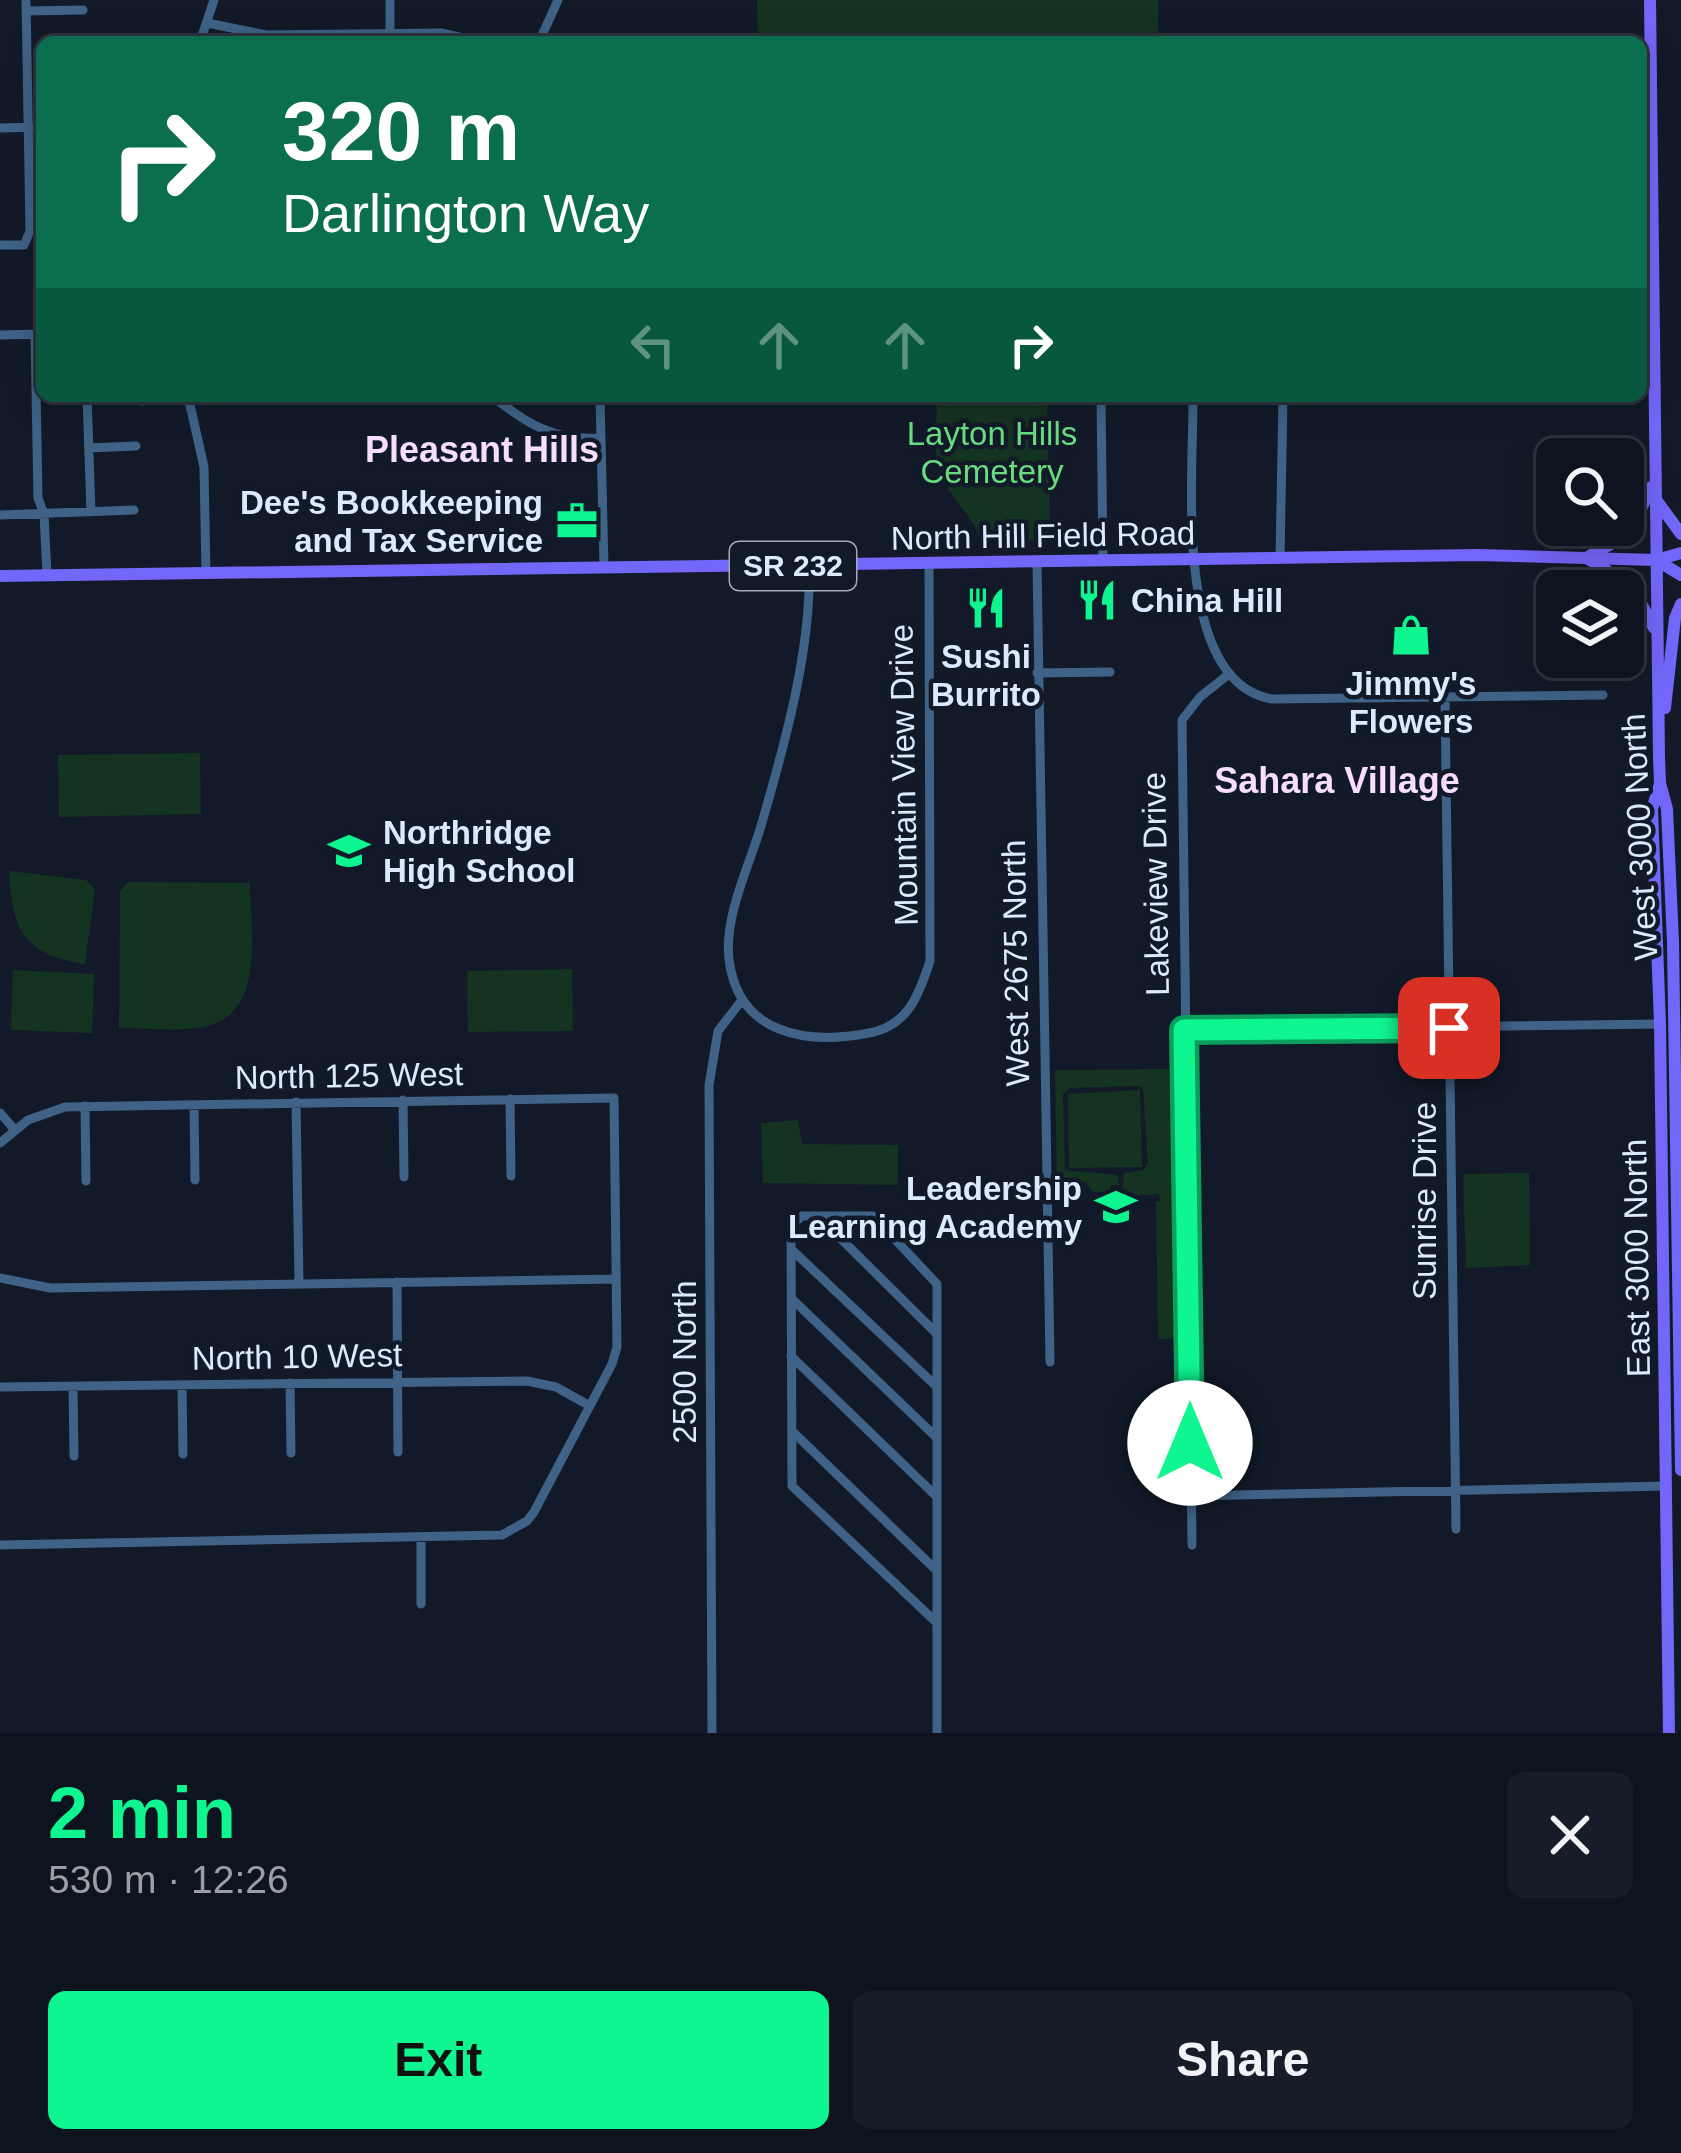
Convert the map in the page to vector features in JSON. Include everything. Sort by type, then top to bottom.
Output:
[{"type":"main road","name":"West 3000 North","points":[[1650,0],[1659,757],[1667,809],[1676,1022]]},
{"type":"main road","points":[[1654,480],[1630,533],[1587,558],[1633,586],[1658,637]]},
{"type":"main road","points":[[1654,497],[1681,534]]},
{"type":"main road","name":"SR 232","points":[[1656,560],[1681,553]]},
{"type":"main road","name":"North Hill Field Road","points":[[0,576],[1477,555],[1656,560]]},
{"type":"main road","name":"SR 232","points":[[1656,560],[1681,575]]},
{"type":"main road","points":[[1659,757],[1681,604]]},
{"type":"main road","name":"East 3000 North","points":[[1660,783],[1652,809],[1660,1024],[1670,1733]]},
{"type":"main road","name":"East 3000 North","points":[[1676,1022],[1681,1470]]},
{"type":"main road","points":[[1660,1024],[1667,1030],[1670,1094],[1676,1107]]},
{"type":"street","points":[[202,36],[214,0]]},
{"type":"street","points":[[390,0],[390,36]]},
{"type":"street","points":[[542,36],[559,0]]},
{"type":"street","points":[[0,244],[24,245],[29,232],[26,5],[83,10]]},
{"type":"street","points":[[206,22],[271,36]]},
{"type":"street","points":[[407,36],[441,32],[457,36]]},
{"type":"street","points":[[0,128],[36,127]]},
{"type":"street","points":[[0,335],[36,334]]},
{"type":"street","points":[[38,402],[38,498],[44,514],[47,575]]},
{"type":"street","points":[[87,402],[91,512]]},
{"type":"street","points":[[189,402],[204,467],[206,574]]},
{"type":"street","points":[[501,402],[546,433],[601,438]]},
{"type":"street","points":[[600,402],[604,567]]},
{"type":"street","points":[[1101,402],[1103,562]]},
{"type":"street","points":[[1193,402],[1196,559],[1203,626],[1229,674],[1256,697],[1604,695]]},
{"type":"street","points":[[1280,559],[1283,402]]},
{"type":"street","points":[[89,448],[136,446]]},
{"type":"street","points":[[0,515],[134,510]]},
{"type":"street","name":"West 2675 North","points":[[1037,562],[1049,1362]]},
{"type":"street","name":"Mountain View Drive","points":[[742,1000],[765,1023],[787,1034],[856,1036],[881,1031],[909,1012],[921,988],[933,934],[929,564]]},
{"type":"street","points":[[742,1000],[728,957],[729,931],[763,820],[809,630],[809,566]]},
{"type":"street","points":[[1037,673],[1110,672]]},
{"type":"street","name":"Lakeview Drive","points":[[1192,1545],[1182,720],[1200,697],[1229,674]]},
{"type":"street","name":"Sunrise Drive","points":[[1445,698],[1456,1529]]},
{"type":"street","name":"2500 North","points":[[712,1733],[709,1085],[718,1031],[742,1000]]},
{"type":"street","points":[[1184,1030],[1660,1024]]},
{"type":"street","name":"North 125 West","points":[[14,1129],[50,1111],[85,1106],[614,1098],[616,1279]]},
{"type":"street","points":[[510,1099],[511,1176]]},
{"type":"street","points":[[403,1100],[404,1177]]},
{"type":"street","points":[[296,1102],[299,1283]]},
{"type":"street","points":[[194,1105],[195,1180]]},
{"type":"street","points":[[85,1106],[86,1181]]},
{"type":"street","points":[[0,1113],[14,1129],[0,1143]]},
{"type":"street","points":[[937,1623],[792,1486],[790,1226],[802,1216],[873,1216],[937,1284],[935,1569],[937,1623],[937,1733]]},
{"type":"street","points":[[818,1216],[937,1334]]},
{"type":"street","points":[[790,1249],[937,1387]]},
{"type":"street","points":[[0,1278],[50,1288],[616,1279],[617,1346],[612,1364],[526,1521],[513,1531],[490,1538],[0,1545]]},
{"type":"street","points":[[397,1282],[398,1452]]},
{"type":"street","points":[[791,1298],[936,1437]]},
{"type":"street","points":[[791,1356],[937,1496]]},
{"type":"street","points":[[290,1383],[290,1454]]},
{"type":"street","name":"North 10 West","points":[[0,1388],[543,1383],[590,1406]]},
{"type":"street","points":[[182,1385],[183,1454]]},
{"type":"street","points":[[73,1387],[74,1456]]},
{"type":"street","points":[[792,1431],[935,1569]]},
{"type":"street","points":[[1191,1496],[1666,1486]]},
{"type":"street","points":[[421,1539],[421,1604]]},
{"type":"green space","points":[[757,0],[1158,0],[1158,36],[758,36]]},
{"type":"green space","name":"Layton Hills Cemetery","points":[[937,402],[1047,402],[1050,540],[980,541],[941,476],[935,440]]},
{"type":"green space","points":[[200,753],[201,814],[59,817],[58,755]]},
{"type":"green space","points":[[9,871],[86,880],[95,889],[85,964],[47,954],[25,936],[13,909]]},
{"type":"green space","points":[[128,882],[250,883],[252,946],[246,989],[223,1019],[203,1027],[172,1030],[119,1028],[120,892]]},
{"type":"green space","points":[[572,969],[573,1031],[468,1032],[467,971]]},
{"type":"green space","points":[[13,970],[94,974],[92,1033],[11,1030]]},
{"type":"green space","points":[[1178,1069],[1181,1338],[1158,1339],[1159,1194],[1121,1197],[1124,1173],[1143,1170],[1148,1164],[1143,1089],[1070,1088],[1063,1094],[1065,1170],[1118,1175],[1119,1185],[1111,1185],[1110,1192],[1093,1192],[1086,1182],[1057,1183],[1055,1070]]},
{"type":"green space","points":[[1140,1090],[1142,1167],[1069,1168],[1068,1094]]},
{"type":"green space","points":[[798,1120],[802,1144],[898,1145],[898,1185],[763,1183],[761,1123]]},
{"type":"green space","points":[[1529,1173],[1530,1265],[1466,1268],[1463,1174]]},
{"type":"place","name":"Dee's Bookkeeping and Tax Service","points":[[577,521]]},
{"type":"place","name":"China Hill","points":[[1097,600]]},
{"type":"place","name":"Sushi Burrito","points":[[986,608]]},
{"type":"place","name":"Jimmy's Flowers","points":[[1411,635]]},
{"type":"place","name":"Northridge High School","points":[[349,851]]},
{"type":"place","name":"Leadership Learning Academy","points":[[1116,1207]]},
{"type":"district","name":"Pleasant Hills","points":[[482,449]]},
{"type":"district","name":"Sahara Village","points":[[1337,780]]},
{"type":"route","points":[[1190,1443],[1184,1030],[1449,1028]]}]
